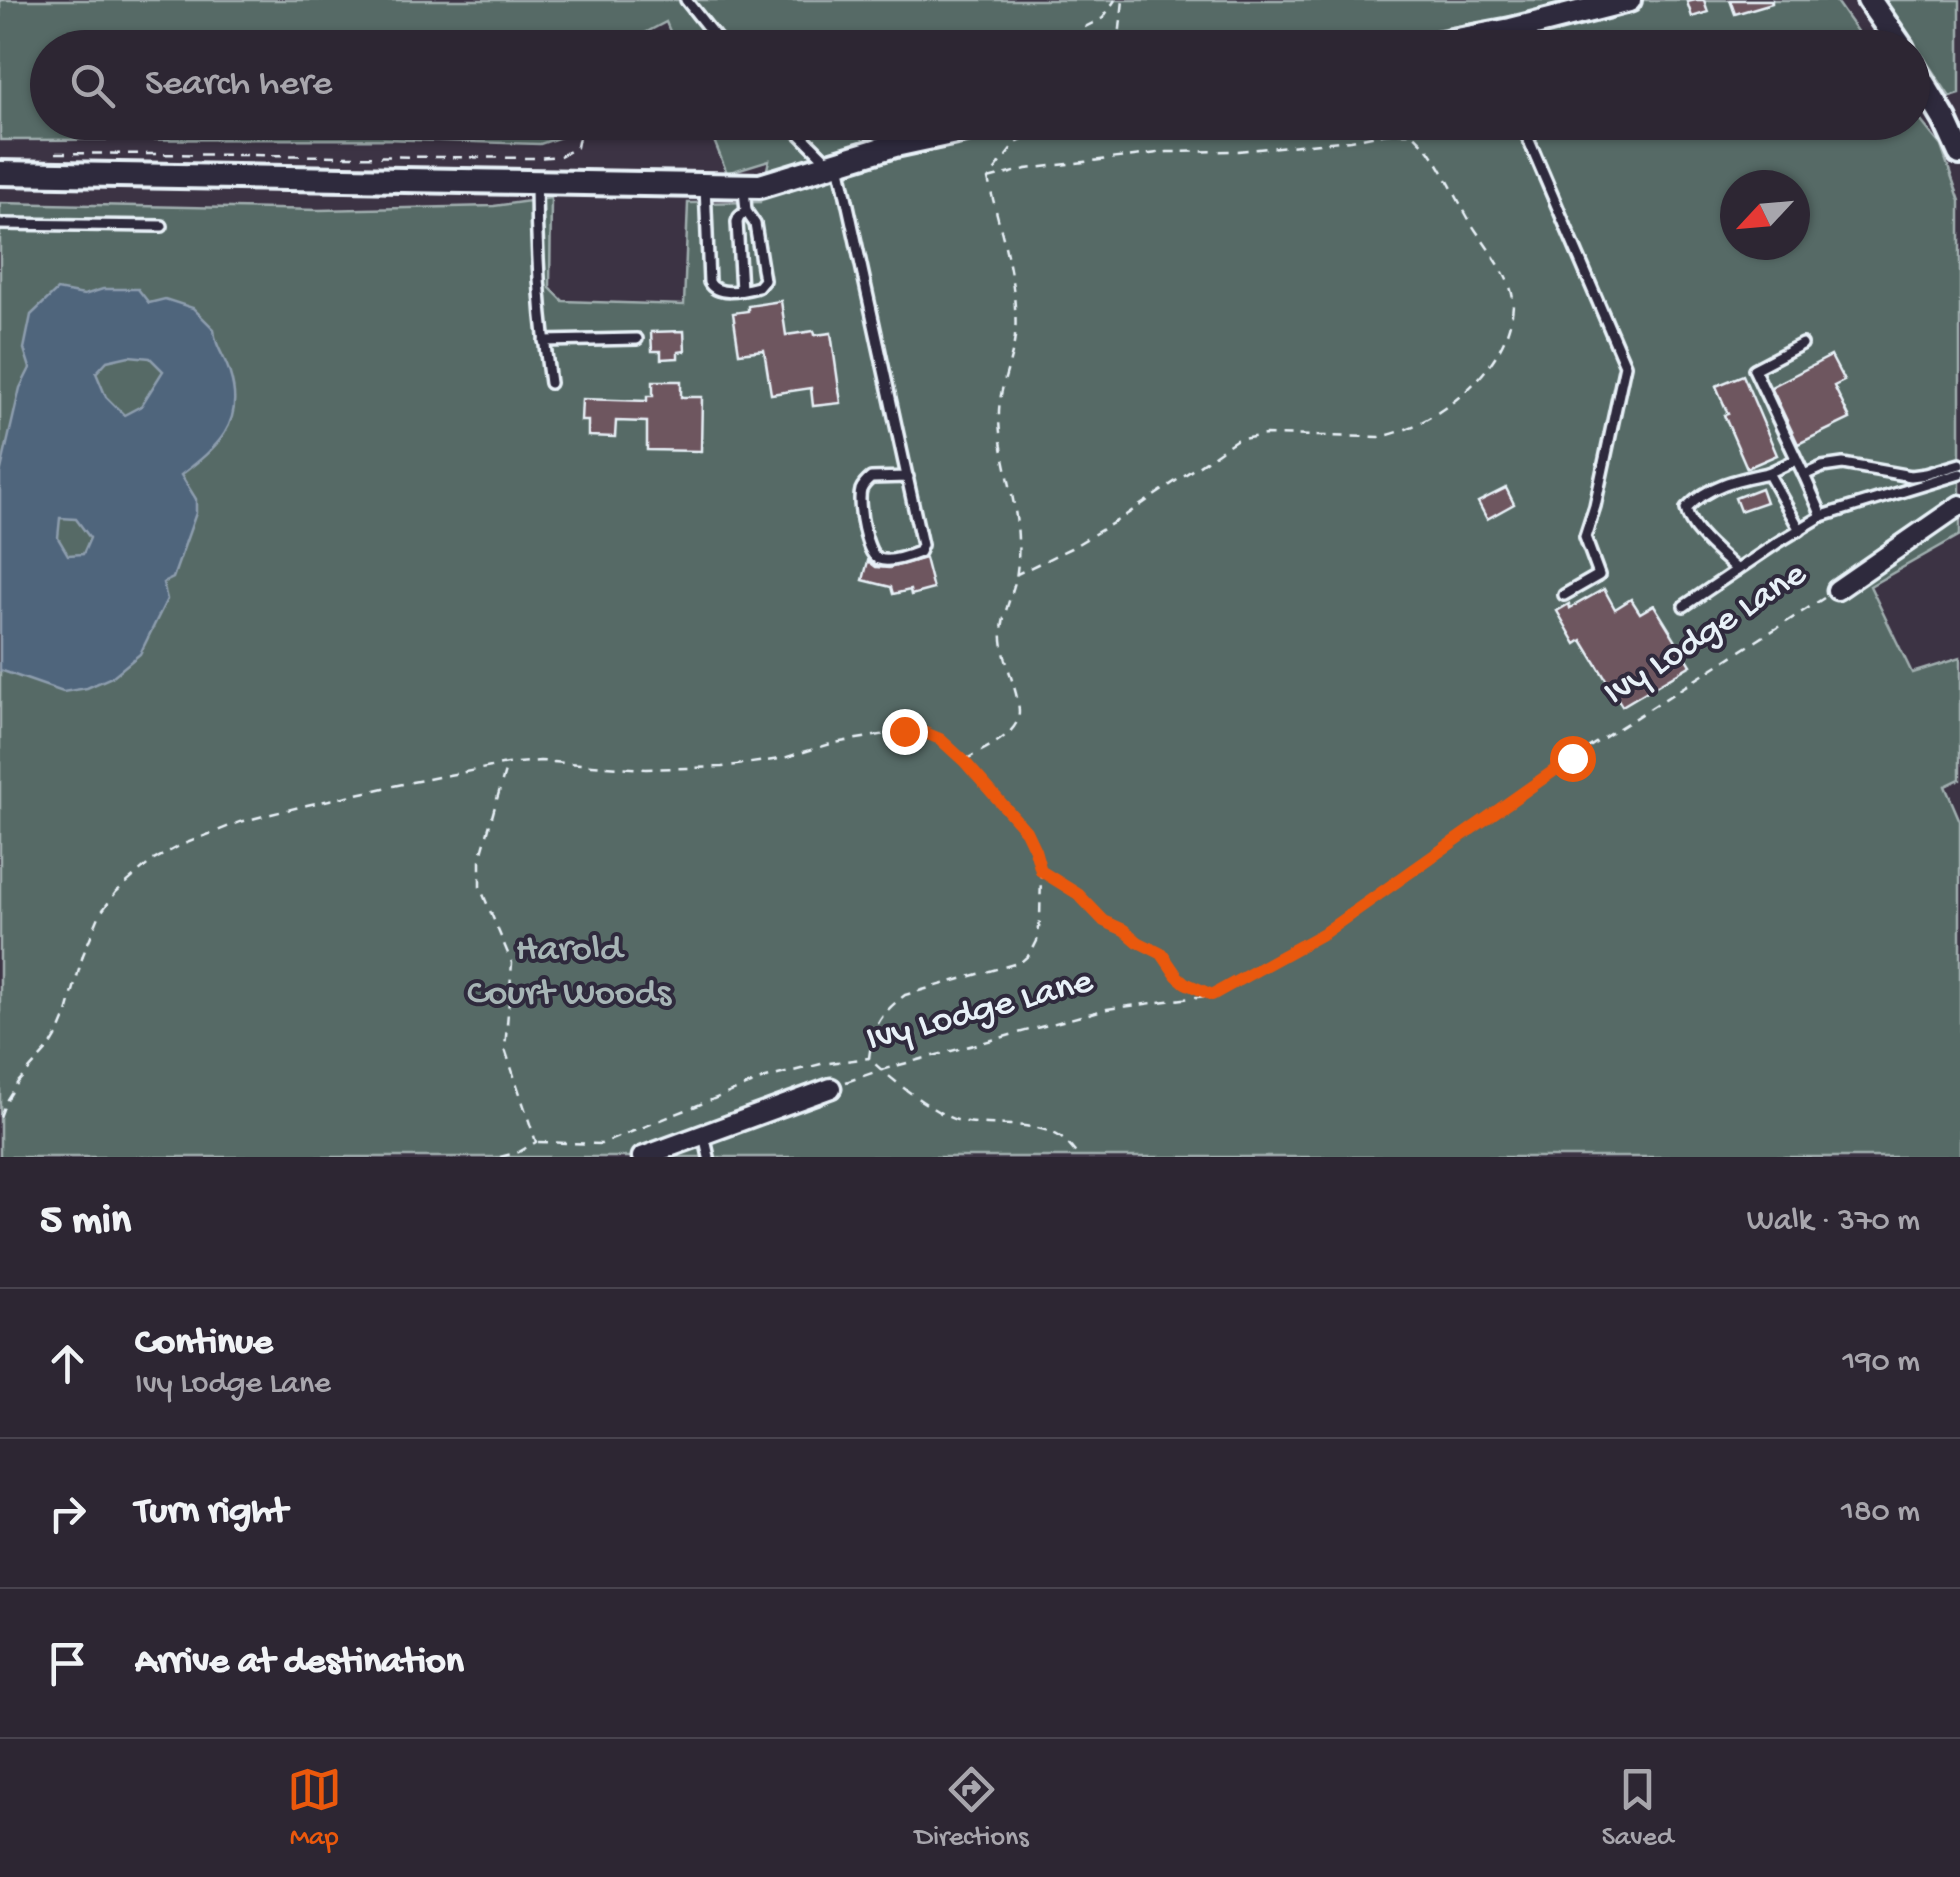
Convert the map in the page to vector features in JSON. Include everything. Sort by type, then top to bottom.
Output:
[{"type":"street","points":[[1539,30],[1629,0]]},
{"type":"street","points":[[1869,0],[1890,30]]},
{"type":"street","points":[[1930,89],[1952,118],[1960,154]]},
{"type":"street","points":[[0,173],[760,186],[917,140]]},
{"type":"street","name":"Ivy Lodge Lane","points":[[1837,590],[1960,505]]},
{"type":"street","points":[[642,1157],[830,1088]]},
{"type":"lane","points":[[686,0],[710,29]]},
{"type":"lane","points":[[808,140],[834,163],[908,476],[922,547],[912,555],[879,560],[868,546],[860,500],[862,488],[871,478],[908,476]]},
{"type":"lane","points":[[1529,140],[1625,364],[1585,537],[1599,574],[1564,595]]},
{"type":"lane","points":[[536,182],[536,248],[550,383]]},
{"type":"lane","points":[[705,185],[709,282],[717,291],[758,287],[764,280],[755,224],[746,211],[744,186]]},
{"type":"lane","points":[[741,290],[737,222],[746,211]]},
{"type":"lane","points":[[0,224],[162,226]]},
{"type":"lane","points":[[544,340],[637,340]]},
{"type":"lane","points":[[1802,344],[1754,369],[1822,516]]},
{"type":"lane","points":[[1738,570],[1692,524],[1686,509],[1708,491],[1732,480],[1768,473],[1796,460]]},
{"type":"lane","points":[[1804,476],[1822,467],[1843,464],[1911,476],[1960,464]]},
{"type":"lane","points":[[1768,473],[1800,530]]},
{"type":"lane","points":[[1684,606],[1822,516],[1960,474]]},
{"type":"lane","points":[[704,1135],[708,1157]]},
{"type":"path","points":[[1082,30],[1104,18],[1115,0]]},
{"type":"path","points":[[1120,30],[1123,0]]},
{"type":"path","points":[[60,154],[535,158],[560,156],[576,147],[578,140]]},
{"type":"path","points":[[988,179],[1022,140]]},
{"type":"path","points":[[988,179],[1026,169],[1167,152],[1238,151],[1351,140]]},
{"type":"path","points":[[1017,574],[1097,533],[1236,440],[1265,434],[1398,434],[1469,390],[1483,375],[1505,336],[1514,302],[1508,282],[1486,244],[1420,140]]},
{"type":"path","points":[[964,761],[1010,731],[1018,719],[1019,705],[1003,656],[1002,630],[1017,574],[1018,540],[999,408],[1014,339],[1015,305],[988,179]]},
{"type":"path","name":"Ivy Lodge Lane","points":[[830,1088],[881,1070],[1107,1009],[1212,995],[1324,933],[1572,758],[1837,590]]},
{"type":"path","points":[[0,1117],[18,1082],[60,1030],[100,914],[116,892],[152,861],[180,846],[240,822],[507,764],[722,768],[780,759],[834,743],[904,731],[923,732],[940,739],[964,761],[1026,831],[1041,871],[1040,920],[1031,954],[1021,962],[905,995],[890,1007],[877,1023],[869,1058]]},
{"type":"path","points":[[507,764],[480,859],[480,887],[512,963],[505,1049],[536,1142]]},
{"type":"path","points":[[1041,871],[1078,894],[1104,921],[1162,954],[1185,983],[1212,995]]},
{"type":"path","points":[[500,1157],[536,1142],[602,1144],[766,1078],[821,1064],[869,1058]]},
{"type":"path","points":[[869,1058],[933,1110],[953,1120],[1040,1129],[1058,1136],[1079,1157]]},
{"type":"path","points":[[528,1148],[528,1157]]},
{"type":"green space","points":[[0,0],[1835,0],[1856,30],[669,30],[666,22],[651,30],[30,30],[30,140],[0,140]]},
{"type":"green space","points":[[1885,0],[1960,0],[1960,94],[1950,97],[1930,67],[1930,30],[1905,30]]},
{"type":"green space","name":"Harold Court Woods","points":[[1930,132],[1941,146],[1960,201],[1960,535],[1870,586],[1912,673],[1960,658],[1960,779],[1945,786],[1960,821],[1960,1157],[0,1157],[0,203],[319,210],[494,206],[551,198],[550,288],[563,301],[684,305],[688,203],[760,202],[769,160],[727,173],[714,140],[1930,140]]},
{"type":"green space","points":[[414,140],[552,140],[540,144]]},
{"type":"water","points":[[103,289],[138,289],[149,303],[165,299],[193,308],[214,329],[230,374],[234,407],[225,433],[181,475],[196,499],[196,513],[173,578],[163,583],[167,599],[140,654],[112,677],[87,688],[63,692],[0,670],[0,474],[20,388],[30,368],[24,349],[31,315],[57,290],[84,295]],"holes":[[[129,356],[150,358],[163,371],[141,406],[124,415],[106,397],[96,373],[107,361]],[[60,518],[76,519],[90,538],[83,554],[68,555],[58,538]]]},
{"type":"building","points":[[1704,0],[1708,12],[1692,17],[1687,2]]},
{"type":"building","points":[[1730,0],[1772,0],[1772,3],[1735,14]]},
{"type":"building","points":[[781,301],[786,335],[831,333],[841,403],[813,406],[811,388],[771,394],[764,350],[739,353],[733,313],[748,311],[748,306]]},
{"type":"building","points":[[684,331],[685,351],[678,352],[678,358],[661,359],[661,351],[652,351],[651,332]]},
{"type":"building","points":[[1831,356],[1844,381],[1834,386],[1850,419],[1798,444],[1771,387]]},
{"type":"building","points":[[1743,375],[1777,455],[1747,468],[1716,386]]},
{"type":"building","points":[[653,381],[681,381],[681,397],[702,397],[701,451],[647,450],[647,422],[616,421],[615,437],[588,436],[588,421],[581,421],[582,399],[647,401],[647,396],[653,396]]},
{"type":"building","points":[[1506,488],[1514,504],[1487,519],[1478,502]]},
{"type":"building","points":[[1761,488],[1766,502],[1740,511],[1735,498]]},
{"type":"building","points":[[925,558],[933,589],[911,595],[910,590],[893,594],[891,587],[863,580],[868,561],[876,567],[889,568]]},
{"type":"building","points":[[1604,589],[1615,609],[1631,599],[1640,613],[1654,605],[1691,665],[1622,706],[1582,640],[1576,644],[1557,611]]},
{"type":"route","points":[[904,731],[923,732],[940,739],[1026,831],[1041,871],[1078,894],[1104,921],[1162,954],[1185,983],[1212,995],[1324,933],[1572,758]]}]
